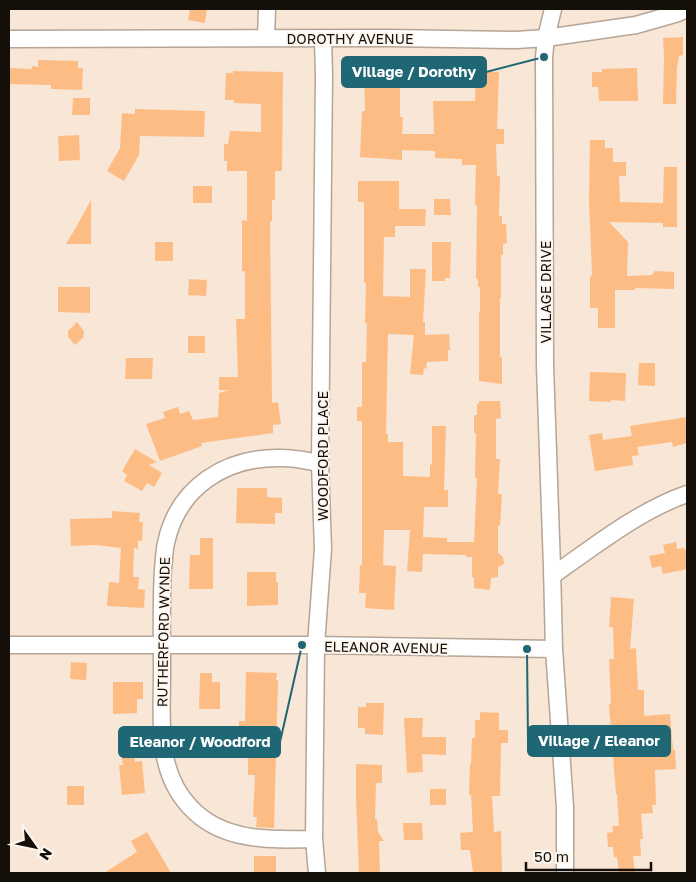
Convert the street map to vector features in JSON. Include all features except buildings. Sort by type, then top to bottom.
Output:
[{"type":"street","points":[[266,38],[267,9]]},
{"type":"street","name":"VILLAGE DRIVE","points":[[553,9],[546,38],[544,58],[545,366],[554,649],[565,807],[565,873]]},
{"type":"street","name":"DOROTHY AVENUE","points":[[9,39],[324,38],[516,40],[546,38],[636,25],[687,9]]},
{"type":"street","name":"WOODFORD PLACE","points":[[317,873],[314,839],[316,645],[323,549],[320,463],[324,38]]},
{"type":"street","name":"RUTHERFORD WYNDE","points":[[314,839],[276,840],[233,833],[212,824],[198,815],[180,796],[172,782],[165,761],[162,743],[161,595],[165,545],[171,524],[178,510],[197,485],[207,478],[233,466],[249,461],[283,458],[320,463]]},
{"type":"street","points":[[552,576],[628,524],[687,494]]},
{"type":"street","name":"ELEANOR AVENUE","points":[[9,645],[316,645],[554,649]]},
{"type":"place","name":"Village / Dorothy","points":[[544,57]]},
{"type":"place","name":"Eleanor / Woodford","points":[[302,645]]},
{"type":"place","name":"Village / Eleanor","points":[[527,649]]}]
